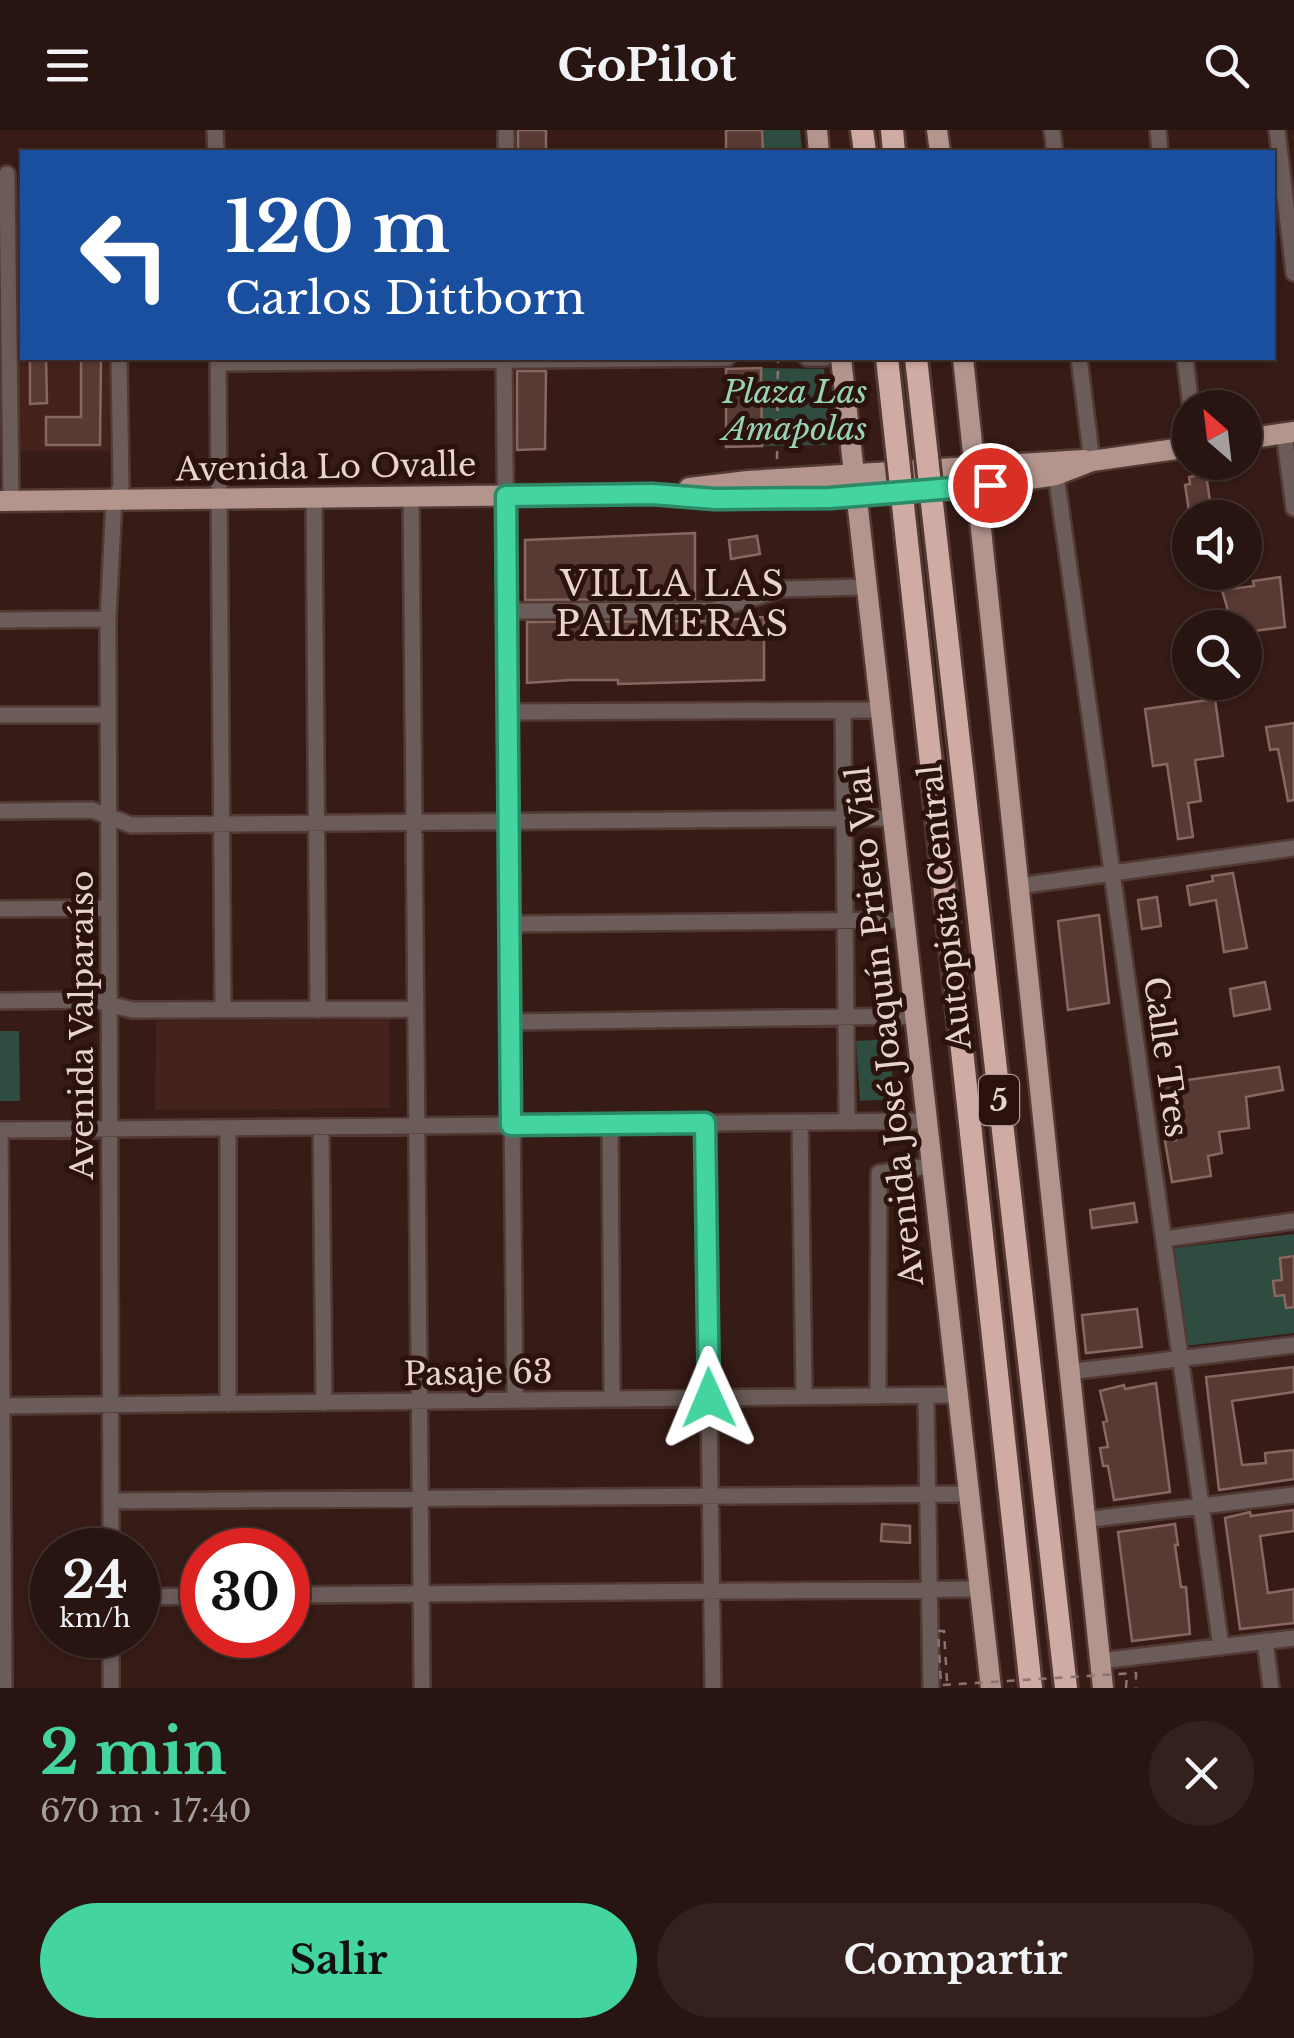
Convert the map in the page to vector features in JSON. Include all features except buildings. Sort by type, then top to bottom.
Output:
[{"type":"highway","name":"Autopista Central","points":[[887,360],[1031,1688]]},
{"type":"highway","name":"Autopista Central","points":[[916,360],[1066,1688]]},
{"type":"main road","name":"Avenida José Joaquín Prieto Vial","points":[[841,360],[991,1688]]},
{"type":"main road","points":[[963,360],[1103,1688]]},
{"type":"main road","points":[[1262,436],[1289,432]]},
{"type":"main road","name":"Avenida Lo Ovalle","points":[[5,501],[652,494],[748,481],[854,486],[1056,474],[1092,462],[1172,450]]},
{"type":"main road","name":"Avenida Lo Ovalle","points":[[976,477],[1061,459],[1092,462]]},
{"type":"street","points":[[1277,130],[1294,273]]},
{"type":"street","points":[[5,501],[10,174]]},
{"type":"street","name":"Avenida Valparaíso","points":[[111,1528],[108,619],[114,500],[120,487],[119,360]]},
{"type":"street","points":[[218,360],[223,1010]]},
{"type":"street","points":[[504,360],[515,1400]]},
{"type":"street","points":[[1080,360],[1092,462]]},
{"type":"street","points":[[1185,360],[1189,390]]},
{"type":"street","points":[[1289,432],[1294,508]]},
{"type":"street","name":"Calle Tres","points":[[1056,474],[1222,1646]]},
{"type":"street","points":[[411,496],[422,1688]]},
{"type":"street","points":[[314,498],[318,1010]]},
{"type":"street","points":[[507,611],[714,610],[782,588],[866,588]]},
{"type":"street","points":[[0,620],[108,619]]},
{"type":"street","name":"Avenida José Joaquín Prieto Vial","points":[[843,710],[846,1122]]},
{"type":"street","points":[[508,712],[879,710]]},
{"type":"street","points":[[0,715],[108,715]]},
{"type":"street","points":[[0,811],[92,810],[131,825],[891,818]]},
{"type":"street","points":[[1019,886],[1294,848]]},
{"type":"street","points":[[0,909],[108,908]]},
{"type":"street","points":[[510,924],[902,920]]},
{"type":"street","points":[[0,1001],[93,1000],[132,1010],[416,1010]]},
{"type":"street","points":[[510,1022],[913,1016]]},
{"type":"street","points":[[4,1688],[0,1130],[925,1121]]},
{"type":"street","points":[[800,1122],[804,1397]]},
{"type":"street","points":[[705,1123],[713,1688]]},
{"type":"street","points":[[610,1124],[612,1399]]},
{"type":"street","points":[[322,1126],[324,1403]]},
{"type":"street","points":[[228,1128],[228,1404]]},
{"type":"street","points":[[878,1396],[878,1173],[930,1166]]},
{"type":"street","points":[[1164,1239],[1294,1221]]},
{"type":"street","points":[[1068,1372],[1294,1346]]},
{"type":"street","name":"Pasaje 63","points":[[1,1406],[957,1395]]},
{"type":"street","points":[[926,1396],[929,1590],[939,1685]]},
{"type":"street","points":[[110,1501],[969,1494]]},
{"type":"street","points":[[1084,1520],[1294,1495]]},
{"type":"street","points":[[310,1595],[980,1589]]},
{"type":"street","points":[[1100,1661],[1294,1638]]},
{"type":"street","points":[[1265,1641],[1271,1688]]},
{"type":"street","points":[[111,1658],[111,1688]]},
{"type":"path","points":[[778,360],[778,466]]},
{"type":"path","points":[[939,1685],[944,1630],[938,1631],[942,1686],[1136,1673],[1136,1688]]},
{"type":"shaded area","points":[[14,185],[20,185],[20,360],[109,360],[109,451],[19,451]]},
{"type":"shaded area","points":[[389,1019],[390,1108],[155,1110],[156,1021]]},
{"type":"green space","points":[[762,130],[800,130],[802,150],[763,150]]},
{"type":"green space","name":"Plaza Las Amapolas","points":[[761,368],[824,369],[831,445],[762,446]]},
{"type":"green space","points":[[0,1031],[19,1031],[20,1101],[0,1101]]},
{"type":"green space","points":[[890,1039],[894,1099],[860,1101],[856,1041]]},
{"type":"green space","points":[[1294,1234],[1294,1333],[1186,1346],[1174,1248]]},
{"type":"district","name":"VILLA LAS PALMERAS","points":[[673,603]]},
{"type":"route","points":[[709,1398],[705,1123],[511,1125],[506,496],[830,498],[990,485]]}]
